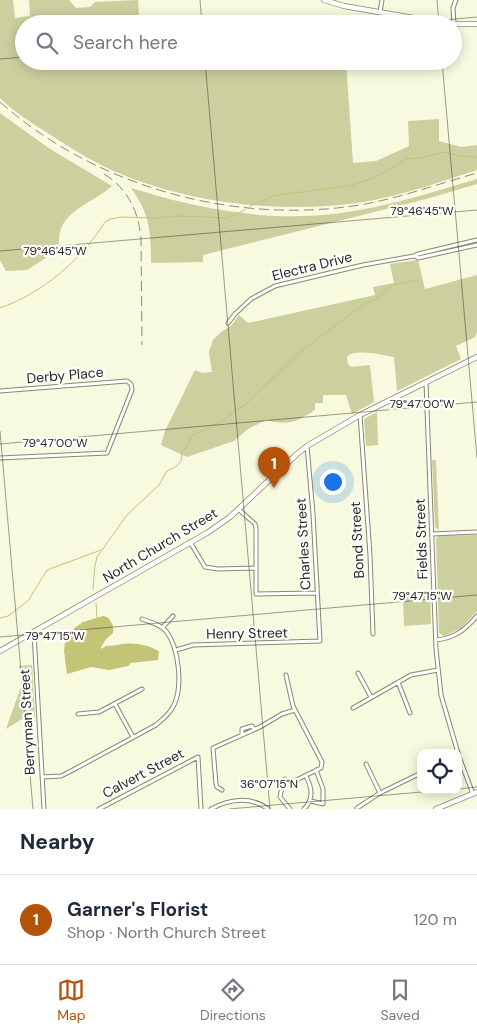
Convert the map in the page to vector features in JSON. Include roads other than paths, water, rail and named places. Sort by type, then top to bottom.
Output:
[{"type":"main road","points":[[326,0],[344,6],[398,15]]},
{"type":"main road","points":[[462,24],[477,24]]},
{"type":"main road","name":"North Church Street","points":[[0,651],[221,523],[307,446],[360,415],[477,357]]},
{"type":"main road","points":[[436,809],[475,793]]},
{"type":"street","points":[[380,12],[382,0]]},
{"type":"street","points":[[454,15],[456,0]]},
{"type":"street","name":"Electra Drive","points":[[228,322],[251,299],[275,286],[362,264],[414,256],[477,240]]},
{"type":"street","name":"Electra Drive","points":[[414,256],[418,258],[477,244]]},
{"type":"street","name":"Derby Place","points":[[0,391],[127,381],[131,384],[132,390],[107,453],[0,458]]},
{"type":"street","name":"Fields Street","points":[[426,382],[438,670],[441,695],[456,749]]},
{"type":"street","name":"Bond Street","points":[[360,415],[370,555],[373,634]]},
{"type":"street","name":"Charles Street","points":[[307,446],[320,641]]},
{"type":"street","points":[[238,509],[256,524],[256,594],[317,593]]},
{"type":"street","points":[[432,534],[477,532]]},
{"type":"street","points":[[190,542],[205,567],[218,569],[255,568]]},
{"type":"street","points":[[162,628],[173,616]]},
{"type":"street","points":[[436,640],[458,634],[477,616]]},
{"type":"street","points":[[42,776],[61,776],[156,725],[167,716],[173,707],[178,685],[176,650],[171,640],[158,624],[142,619]]},
{"type":"street","name":"Berryman Street","points":[[34,633],[44,809]]},
{"type":"street","name":"Henry Street","points":[[176,650],[193,645],[320,641]]},
{"type":"street","points":[[353,708],[411,675],[438,670]]},
{"type":"street","points":[[358,674],[371,697]]},
{"type":"street","points":[[282,787],[320,768],[322,762],[295,710],[286,675]]},
{"type":"street","points":[[398,682],[410,713]]},
{"type":"street","points":[[78,714],[99,712],[142,689]]},
{"type":"street","points":[[114,704],[133,737]]},
{"type":"street","points":[[222,790],[216,784],[213,748],[282,714],[295,710]]},
{"type":"street","name":"Calvert Street","points":[[99,809],[198,757],[201,809]]},
{"type":"street","points":[[366,764],[380,792]]},
{"type":"street","name":"Fields Street","points":[[462,765],[475,793]]},
{"type":"street","points":[[311,801],[323,804],[323,789],[316,770]]},
{"type":"street","points":[[357,808],[380,792],[417,775]]},
{"type":"street","points":[[304,809],[311,801],[312,790],[306,776]]},
{"type":"street","points":[[290,809],[280,797],[282,787],[280,784],[285,779],[291,783]]},
{"type":"street","points":[[211,809],[229,801],[239,800],[248,801],[268,809]]},
{"type":"waterway","points":[[250,206],[273,196],[352,185],[376,177],[406,159],[421,158],[444,152],[477,157]]},
{"type":"waterway","points":[[0,308],[31,294],[60,274],[85,249],[105,222],[111,219],[121,217],[154,218],[181,216],[228,218],[245,210]]},
{"type":"waterway","points":[[93,589],[97,557],[127,515],[159,485],[167,471],[177,466],[181,461],[182,452],[188,445],[190,437],[224,420],[245,405],[299,353],[365,304],[379,297],[392,285],[419,280]]},
{"type":"waterway","points":[[0,618],[8,616],[28,601],[47,570],[101,550]]},
{"type":"waterway","points":[[96,603],[97,618]]},
{"type":"railway","points":[[0,102],[38,132],[79,157],[123,177],[169,193],[216,204],[264,209],[312,210],[360,205],[404,195],[477,173]]},
{"type":"railway","points":[[104,174],[125,193],[134,209],[140,228],[142,345]]},
{"type":"place","name":"Garner's Florist","points":[[274,488]]}]
